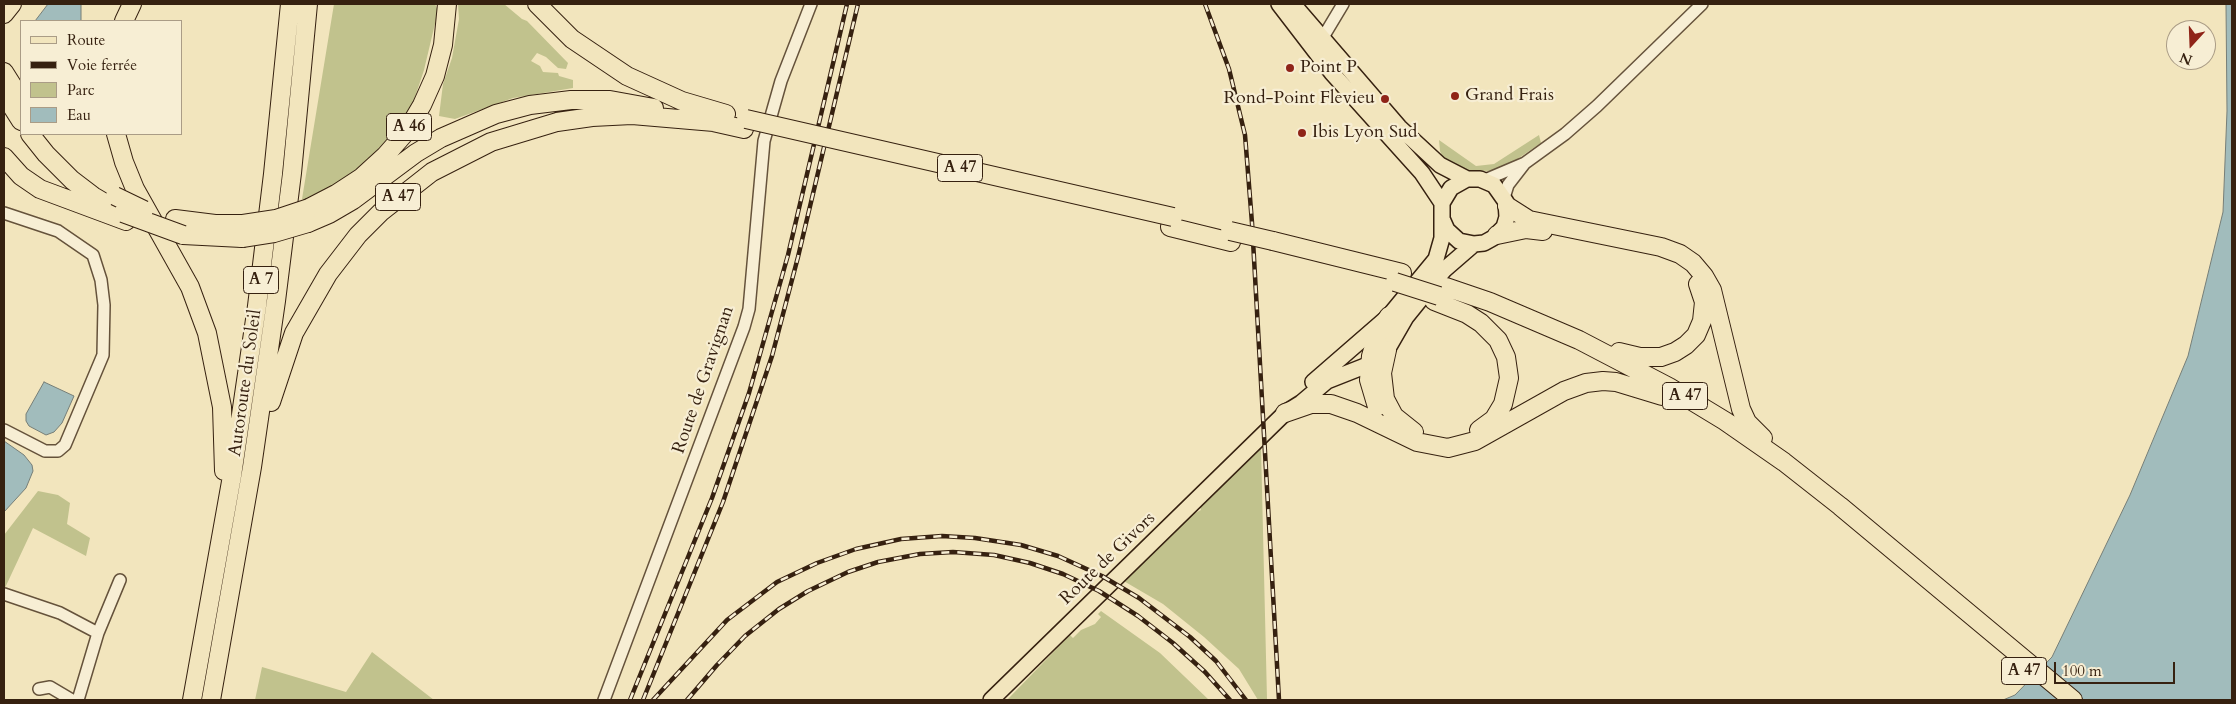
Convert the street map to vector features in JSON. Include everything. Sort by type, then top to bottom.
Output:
[{"type":"highway","points":[[4,14],[12,4]]},
{"type":"highway","points":[[124,20],[132,4]]},
{"type":"highway","name":"Autoroute du Soleil","points":[[192,700],[219,554],[265,250],[290,4]]},
{"type":"highway","name":"Autoroute du Soleil","points":[[211,700],[252,467],[292,173],[308,4]]},
{"type":"highway","name":"A 46","points":[[309,215],[362,177],[385,156],[406,132],[422,105],[435,76],[443,45],[447,4]]},
{"type":"highway","name":"A 47","points":[[537,4],[572,39],[627,76],[682,101],[745,124],[1273,246],[1440,295],[1535,320],[1640,370],[1725,421],[1798,473],[1896,552],[2059,700]]},
{"type":"highway","points":[[551,4],[627,76]]},
{"type":"highway","points":[[4,73],[20,97]]},
{"type":"highway","points":[[4,94],[20,119]]},
{"type":"highway","name":"A 47","points":[[31,135],[50,159],[72,180],[124,217],[179,227],[274,233],[309,215],[329,214],[353,200],[416,153],[441,138],[483,119],[518,107],[554,101],[610,100],[714,122]]},
{"type":"highway","name":"A 47","points":[[252,467],[282,367],[294,333],[310,302],[337,261],[358,235],[381,212],[411,187],[447,163],[484,145],[525,130],[558,122],[592,117],[632,115],[745,124]]},
{"type":"highway","points":[[45,135],[73,165],[115,196],[179,227]]},
{"type":"highway","points":[[116,135],[135,189],[190,287],[207,332],[222,406],[224,440],[219,554]]},
{"type":"highway","points":[[4,157],[21,176],[40,189],[124,217]]},
{"type":"highway","points":[[1506,202],[1529,220],[1661,247],[1680,254],[1693,263],[1704,276],[1712,290],[1734,390],[1748,422],[1762,438],[1832,495],[1896,552]]},
{"type":"highway","points":[[1497,235],[1532,229],[1656,254],[1679,263],[1689,271],[1699,285],[1704,302],[1702,321],[1696,335],[1679,350],[1661,357],[1640,357],[1626,354],[1535,320]]},
{"type":"highway","name":"A 47","points":[[1273,246],[1392,280]]},
{"type":"highway","points":[[1387,350],[1382,381],[1385,398],[1394,416],[1407,428],[1430,438],[1451,440],[1472,435],[1489,423],[1500,410],[1510,378],[1501,345],[1494,334],[1440,295]]},
{"type":"highway","name":"A 47","points":[[1440,295],[1555,341],[1662,396],[1733,439],[2073,700]]},
{"type":"highway","points":[[1389,316],[1375,342],[1370,362],[1370,380],[1374,401],[1383,416],[1398,432]]},
{"type":"highway","points":[[1285,413],[1311,404],[1332,404],[1398,432],[1411,440],[1430,446],[1462,446],[1484,437],[1564,391],[1595,381],[1616,382],[1662,396]]},
{"type":"main road","points":[[1279,4],[1422,150],[1446,170],[1467,179],[1485,180],[1494,185],[1506,202],[1506,222],[1497,235],[1489,241],[1474,244],[1454,238],[1447,230],[1443,221]]},
{"type":"main road","points":[[1285,413],[1294,400],[1389,316],[1438,255],[1442,246],[1443,221],[1442,203],[1422,174],[1368,114],[1293,4]]},
{"type":"main road","points":[[1442,203],[1451,188],[1467,179]]},
{"type":"main road","points":[[1285,413],[1301,403],[1327,381],[1370,362],[1387,350],[1406,317],[1432,284],[1448,266],[1474,244]]},
{"type":"main road","points":[[1343,355],[1359,354],[1370,362],[1382,381]]},
{"type":"main road","name":"Route de Givors","points":[[991,700],[1285,413]]},
{"type":"street","name":"Route de Gravignan","points":[[604,700],[744,327],[749,309],[764,141],[781,81],[811,4]]},
{"type":"street","points":[[1319,44],[1343,4]]},
{"type":"street","points":[[1485,180],[1525,162],[1565,134],[1597,106],[1702,4]]},
{"type":"street","points":[[1506,202],[1508,185],[1525,162]]},
{"type":"street","points":[[4,213],[58,231],[93,255],[101,280],[104,305],[102,355],[65,445],[58,451],[45,451],[4,430]]},
{"type":"street","points":[[78,700],[98,633],[120,580]]},
{"type":"street","points":[[4,594],[60,613],[98,633]]},
{"type":"street","points":[[39,689],[50,687],[72,700]]},
{"type":"green space","points":[[334,4],[435,4],[438,11],[424,70],[413,103],[404,119],[381,146],[355,171],[328,190],[307,201],[302,199]]},
{"type":"green space","points":[[458,4],[504,4],[527,21],[568,63],[566,69],[558,68],[546,57],[537,53],[531,61],[540,66],[543,72],[558,73],[559,76],[573,80],[573,88],[513,98],[455,119],[439,116],[443,84],[452,58],[459,19]]},
{"type":"green space","points":[[1539,135],[1541,143],[1501,170],[1491,173],[1490,171],[1462,170],[1443,158],[1440,151],[1439,140],[1476,166],[1494,164]]},
{"type":"green space","points":[[1261,448],[1267,699],[1258,700],[1239,669],[1204,637],[1163,604],[1122,580],[1137,565],[1147,559],[1193,514],[1201,510],[1200,507]]},
{"type":"green space","points":[[38,491],[58,495],[70,503],[67,524],[90,538],[86,556],[33,528],[4,590],[4,535]]},
{"type":"green space","points":[[1101,611],[1160,653],[1209,700],[1007,700],[1070,635],[1073,638],[1081,630],[1095,624],[1101,617],[1098,614]]},
{"type":"green space","points":[[372,652],[434,700],[255,700],[262,667],[346,692]]},
{"type":"water","points":[[48,4],[81,4],[81,20],[36,20]]},
{"type":"water","points":[[2226,4],[2232,4],[2232,700],[2003,700],[2015,695],[2052,657],[2130,495],[2188,356],[2223,212],[2227,111]]},
{"type":"water","points":[[44,382],[74,396],[62,423],[54,432],[46,435],[29,426],[26,421],[26,414]]},
{"type":"water","points":[[4,441],[24,455],[32,465],[33,471],[26,488],[4,512]]},
{"type":"railway","points":[[630,700],[712,498],[749,393],[788,255],[847,4]]},
{"type":"railway","points":[[643,700],[723,502],[772,356],[798,257],[858,4]]},
{"type":"railway","points":[[1205,4],[1229,69],[1245,135],[1252,223],[1279,700]]},
{"type":"railway","points":[[653,700],[727,620],[777,582],[817,563],[856,549],[901,539],[942,536],[975,538],[1021,545],[1058,556],[1102,576],[1139,598],[1190,637],[1216,661],[1246,700]]},
{"type":"railway","points":[[687,700],[745,636],[779,609],[808,591],[848,572],[878,562],[920,554],[953,552],[994,555],[1030,563],[1063,574],[1099,591],[1138,616],[1173,643],[1205,672],[1230,700]]},
{"type":"place","name":"Point P","points":[[1290,68]]},
{"type":"place","name":"Grand Frais","points":[[1455,96]]},
{"type":"place","name":"Rond-Point Flevieu","points":[[1385,99]]},
{"type":"place","name":"Ibis Lyon Sud","points":[[1302,133]]}]
